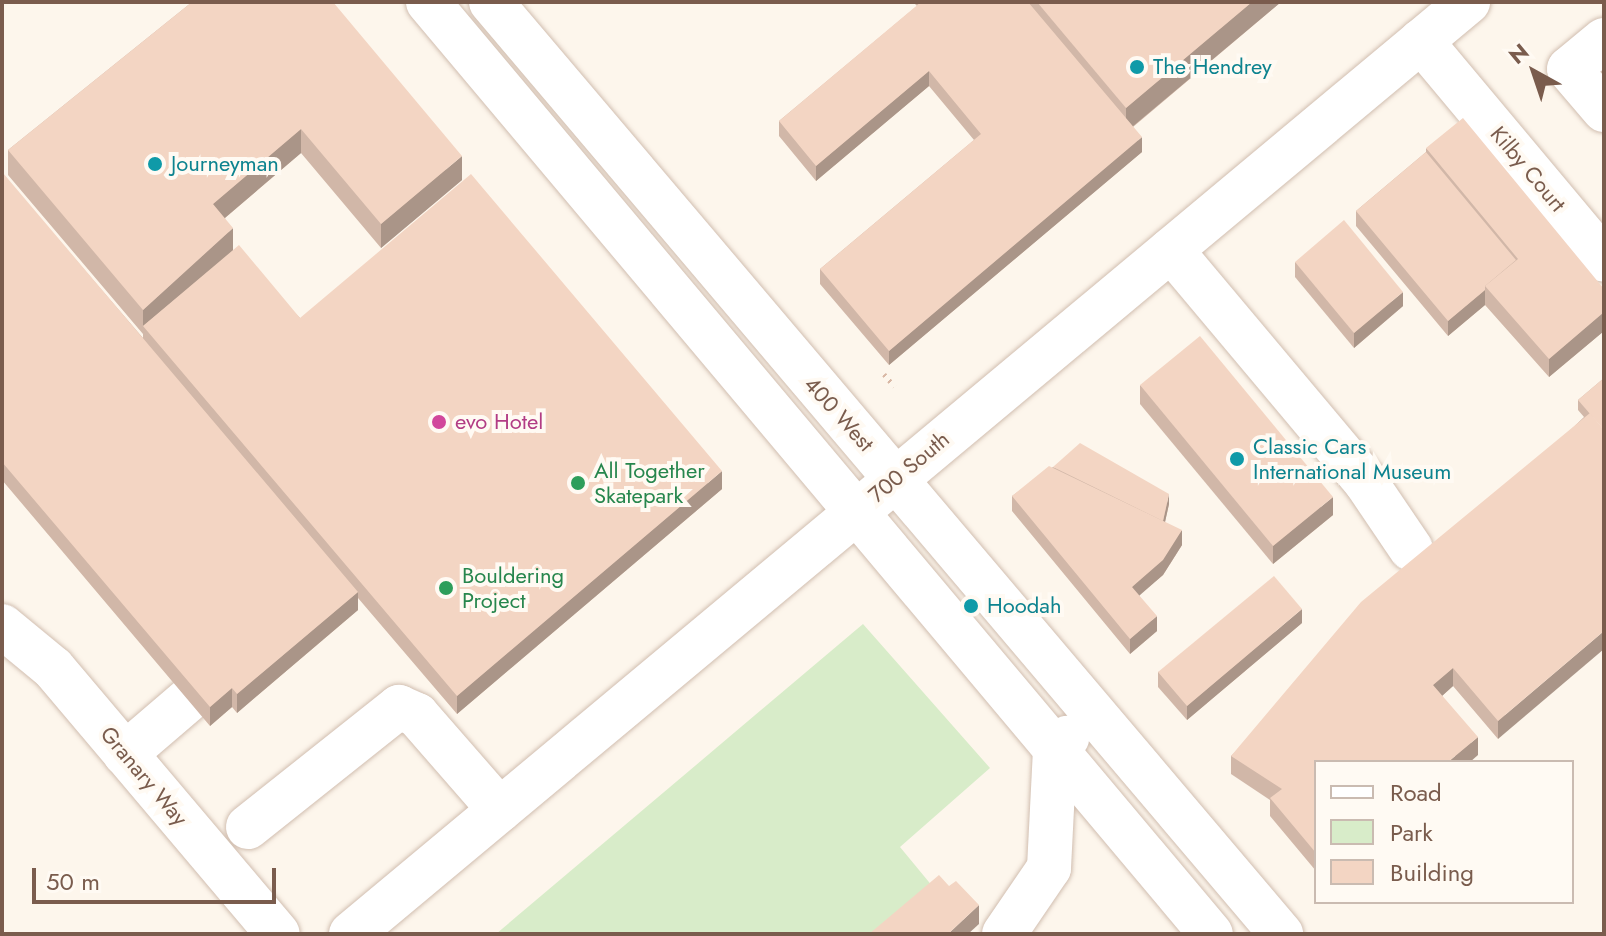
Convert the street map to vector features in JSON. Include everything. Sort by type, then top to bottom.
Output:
[{"type":"street","points":[[428,2],[854,513],[1211,934]]},
{"type":"street","name":"400 West","points":[[491,2],[851,431],[898,475],[1281,934]]},
{"type":"street","name":"700 South","points":[[351,934],[1468,2]]},
{"type":"street","points":[[1604,40],[1569,69],[1604,110]]},
{"type":"street","name":"Kilby Court","points":[[1421,41],[1604,260]]},
{"type":"street","points":[[1171,250],[1365,481],[1411,549]]},
{"type":"street","name":"Granary Way","points":[[2,626],[53,668],[278,934]]},
{"type":"street","points":[[125,754],[188,700]]},
{"type":"street","points":[[248,827],[399,707],[417,715],[500,810]]},
{"type":"street","points":[[1004,934],[1049,868],[1055,748],[1097,714]]},
{"type":"path","points":[[884,374],[894,386]]},
{"type":"green space","points":[[863,624],[990,768],[900,847],[938,893],[890,934],[496,934]]},
{"type":"building","name":"Journeyman","points":[[192,2],[333,2],[462,156],[381,224],[301,129],[213,204],[233,228],[143,310],[8,150]]},
{"type":"building","points":[[921,2],[1028,2],[1142,137],[889,351],[820,269],[981,134],[929,71],[816,166],[779,121]]},
{"type":"building","name":"The Hendrey","points":[[1037,2],[1252,2],[1126,108]]},
{"type":"building","points":[[1463,118],[1604,289],[1604,312],[1549,359],[1485,286],[1518,259],[1426,148]]},
{"type":"building","points":[[1426,152],[1516,260],[1448,321],[1356,211]]},
{"type":"building","points":[[3,173],[358,592],[237,694],[232,688],[210,707],[2,462]]},
{"type":"building","points":[[471,174],[722,471],[457,696],[143,326],[239,245],[300,318]]},
{"type":"building","points":[[1344,220],[1403,292],[1354,333],[1295,262]]},
{"type":"building","name":"Classic Cars International Museum","points":[[1200,336],[1333,497],[1273,546],[1140,385]]},
{"type":"building","points":[[1604,378],[1604,430],[1578,400]]},
{"type":"building","points":[[1590,413],[1604,430],[1604,631],[1498,721],[1453,668],[1433,685],[1478,737],[1450,760],[1314,760],[1314,851],[1270,798],[1282,789],[1231,756],[1361,602]]},
{"type":"building","points":[[1080,443],[1169,494],[1163,521],[1053,467]]},
{"type":"building","points":[[1049,466],[1182,530],[1163,560],[1132,587],[1157,616],[1130,639],[1012,496]]},
{"type":"building","points":[[1274,576],[1302,609],[1187,706],[1158,672]]},
{"type":"building","points":[[939,875],[949,886],[956,881],[979,905],[948,934],[869,934]]},
{"type":"place","name":"The Hendrey","points":[[1137,67]]},
{"type":"place","name":"Journeyman","points":[[155,164]]},
{"type":"place","name":"evo Hotel","points":[[439,422]]},
{"type":"place","name":"Classic Cars International Museum","points":[[1237,459]]},
{"type":"place","name":"All Together Skatepark","points":[[578,483]]},
{"type":"place","name":"Bouldering Project","points":[[446,588]]},
{"type":"place","name":"Hoodah","points":[[971,606]]}]
